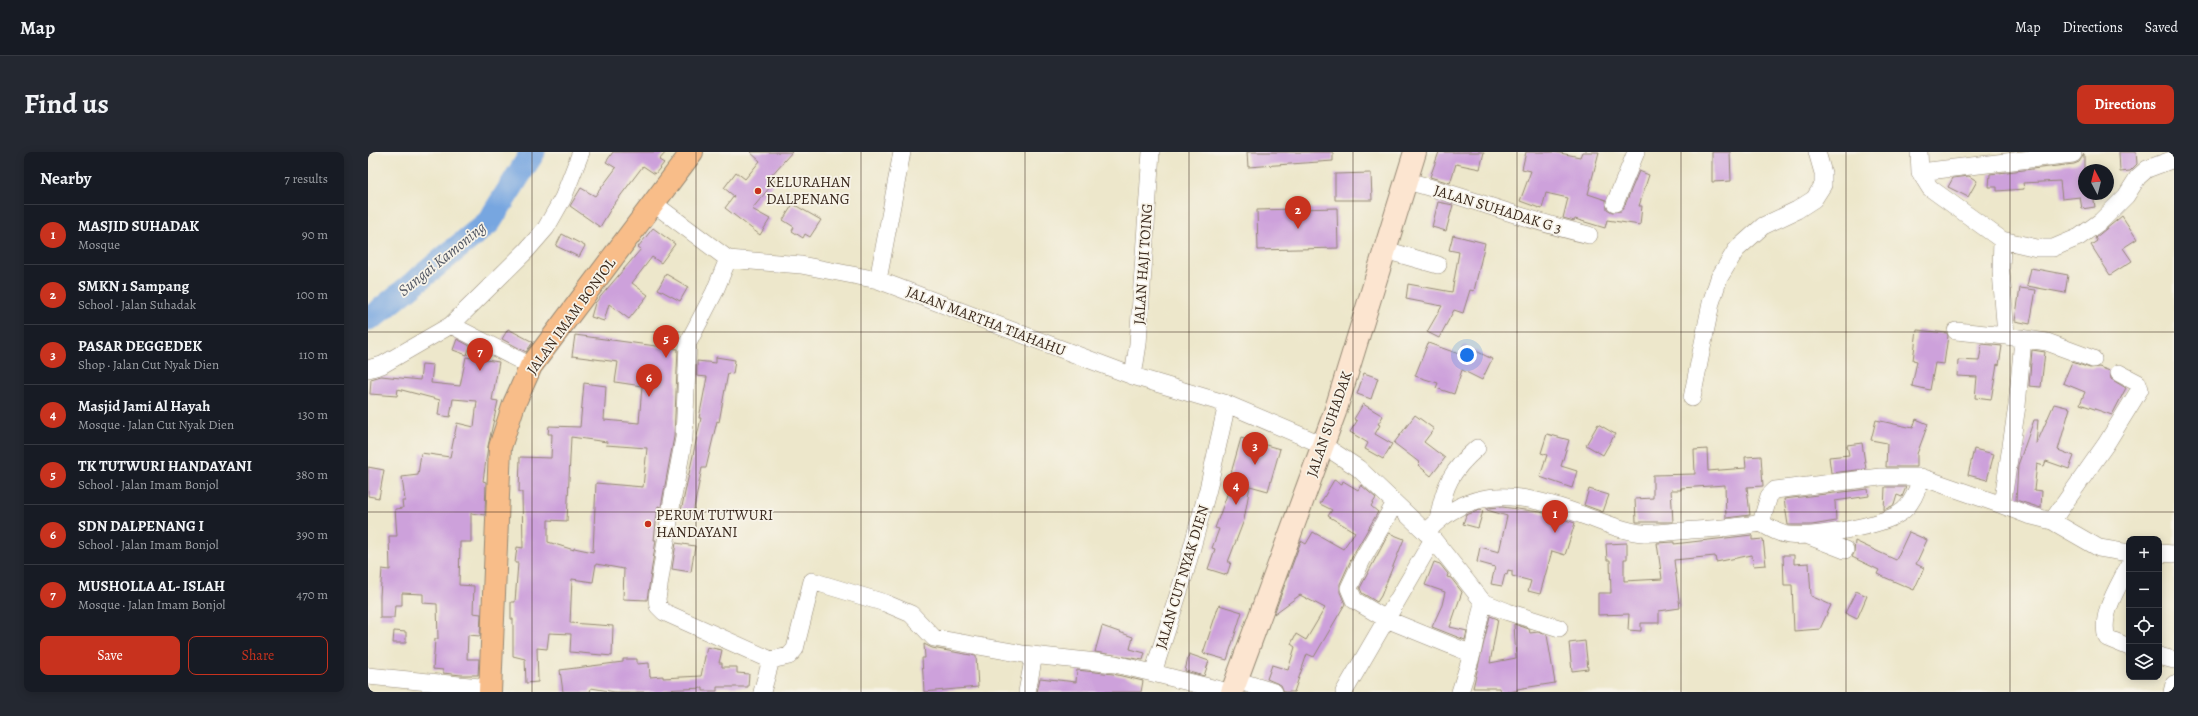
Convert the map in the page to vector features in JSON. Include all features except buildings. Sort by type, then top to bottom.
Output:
[{"type":"main road","name":"JALAN IMAM BONJOL","points":[[490,690],[500,447],[514,404],[531,366],[692,152]]},
{"type":"street","points":[[368,369],[382,365],[451,325],[526,251],[546,228],[563,198],[581,152]]},
{"type":"street","points":[[878,280],[902,152]]},
{"type":"street","name":"JALAN HAJI TOING","points":[[1134,376],[1138,344],[1151,152]]},
{"type":"street","name":"JALAN SUHADAK","points":[[1232,688],[1323,445],[1408,181],[1415,152]]},
{"type":"street","points":[[1615,203],[1636,152]]},
{"type":"street","points":[[1692,398],[1711,303],[1719,278],[1736,250],[1763,226],[1797,210],[1814,199],[1823,185],[1823,173],[1817,152]]},
{"type":"street","points":[[1919,152],[1920,172],[1930,188],[2002,240],[2036,248],[2053,248],[2065,244],[2101,222],[2126,196],[2138,177],[2147,169],[2174,159]]},
{"type":"street","points":[[1920,172],[2073,154]]},
{"type":"street","name":"JALAN SUHADAK G 3","points":[[1408,181],[1462,196],[1564,230],[1589,235]]},
{"type":"street","points":[[653,203],[728,259],[714,293],[688,343],[684,438],[672,502],[657,599],[658,606],[664,612],[771,660],[789,656],[795,649],[812,581],[885,603],[911,614],[934,638],[1034,655],[1115,664],[1232,688],[1274,692]]},
{"type":"street","points":[[2002,240],[2001,271],[2006,336]]},
{"type":"street","points":[[1385,250],[1438,265]]},
{"type":"street","name":"JALAN MARTHA TIAHAHU","points":[[728,259],[801,265],[878,280],[1134,376],[1227,404],[1323,445],[1358,468],[1430,536],[1483,602]]},
{"type":"street","points":[[451,325],[531,366]]},
{"type":"street","points":[[1956,331],[2047,342],[2093,360]]},
{"type":"street","points":[[2002,505],[2017,406],[2023,339]]},
{"type":"street","points":[[2052,521],[2106,444],[2140,389],[2138,383],[2119,372]]},
{"type":"street","name":"JALAN CUT NYAK DIEN","points":[[1153,673],[1185,572],[1208,489],[1227,404]]},
{"type":"street","points":[[1344,692],[1386,619],[1438,520],[1441,502],[1451,476],[1458,465],[1476,448]]},
{"type":"street","points":[[1761,523],[1768,496],[1775,490],[1880,477],[1921,477],[2028,515],[2052,521],[2098,548],[2126,553]]},
{"type":"street","points":[[1438,520],[1467,504],[1486,497],[1504,495],[1539,500],[1605,523],[1643,534],[1744,526],[1761,523],[1770,529],[1788,535],[1807,535],[1846,531],[1900,513],[1918,489],[1921,477]]},
{"type":"street","points":[[1395,503],[1362,560],[1349,588],[1354,600],[1386,619],[1472,654]]},
{"type":"street","points":[[1807,535],[1845,550]]},
{"type":"street","points":[[2162,553],[2174,554]]},
{"type":"street","points":[[2126,572],[2105,618],[2104,629],[2106,638],[2126,646]]},
{"type":"street","points":[[1460,692],[1472,654],[1483,602],[1559,628]]},
{"type":"street","points":[[1027,692],[1034,655]]},
{"type":"street","points":[[2162,657],[2174,660]]},
{"type":"street","points":[[762,692],[771,660]]},
{"type":"street","points":[[368,676],[490,690]]},
{"type":"street","points":[[2172,692],[2174,684]]},
{"type":"waterway","name":"Sungai Kamoning","points":[[368,318],[375,315],[489,222],[533,152]]},
{"type":"place","name":"KELURAHAN DALPENANG","points":[[758,191]]},
{"type":"place","name":"SMKN 1 Sampang","points":[[1298,229]]},
{"type":"place","name":"TK TUTWURI HANDAYANI","points":[[666,358]]},
{"type":"place","name":"MUSHOLLA AL- ISLAH","points":[[480,371]]},
{"type":"place","name":"SDN DALPENANG I","points":[[649,397]]},
{"type":"place","name":"PASAR DEGGEDEK","points":[[1255,465]]},
{"type":"place","name":"Masjid Jami Al Hayah","points":[[1236,505]]},
{"type":"place","name":"PERUM TUTWURI HANDAYANI","points":[[648,524]]},
{"type":"place","name":"MASJID SUHADAK","points":[[1555,533]]}]
